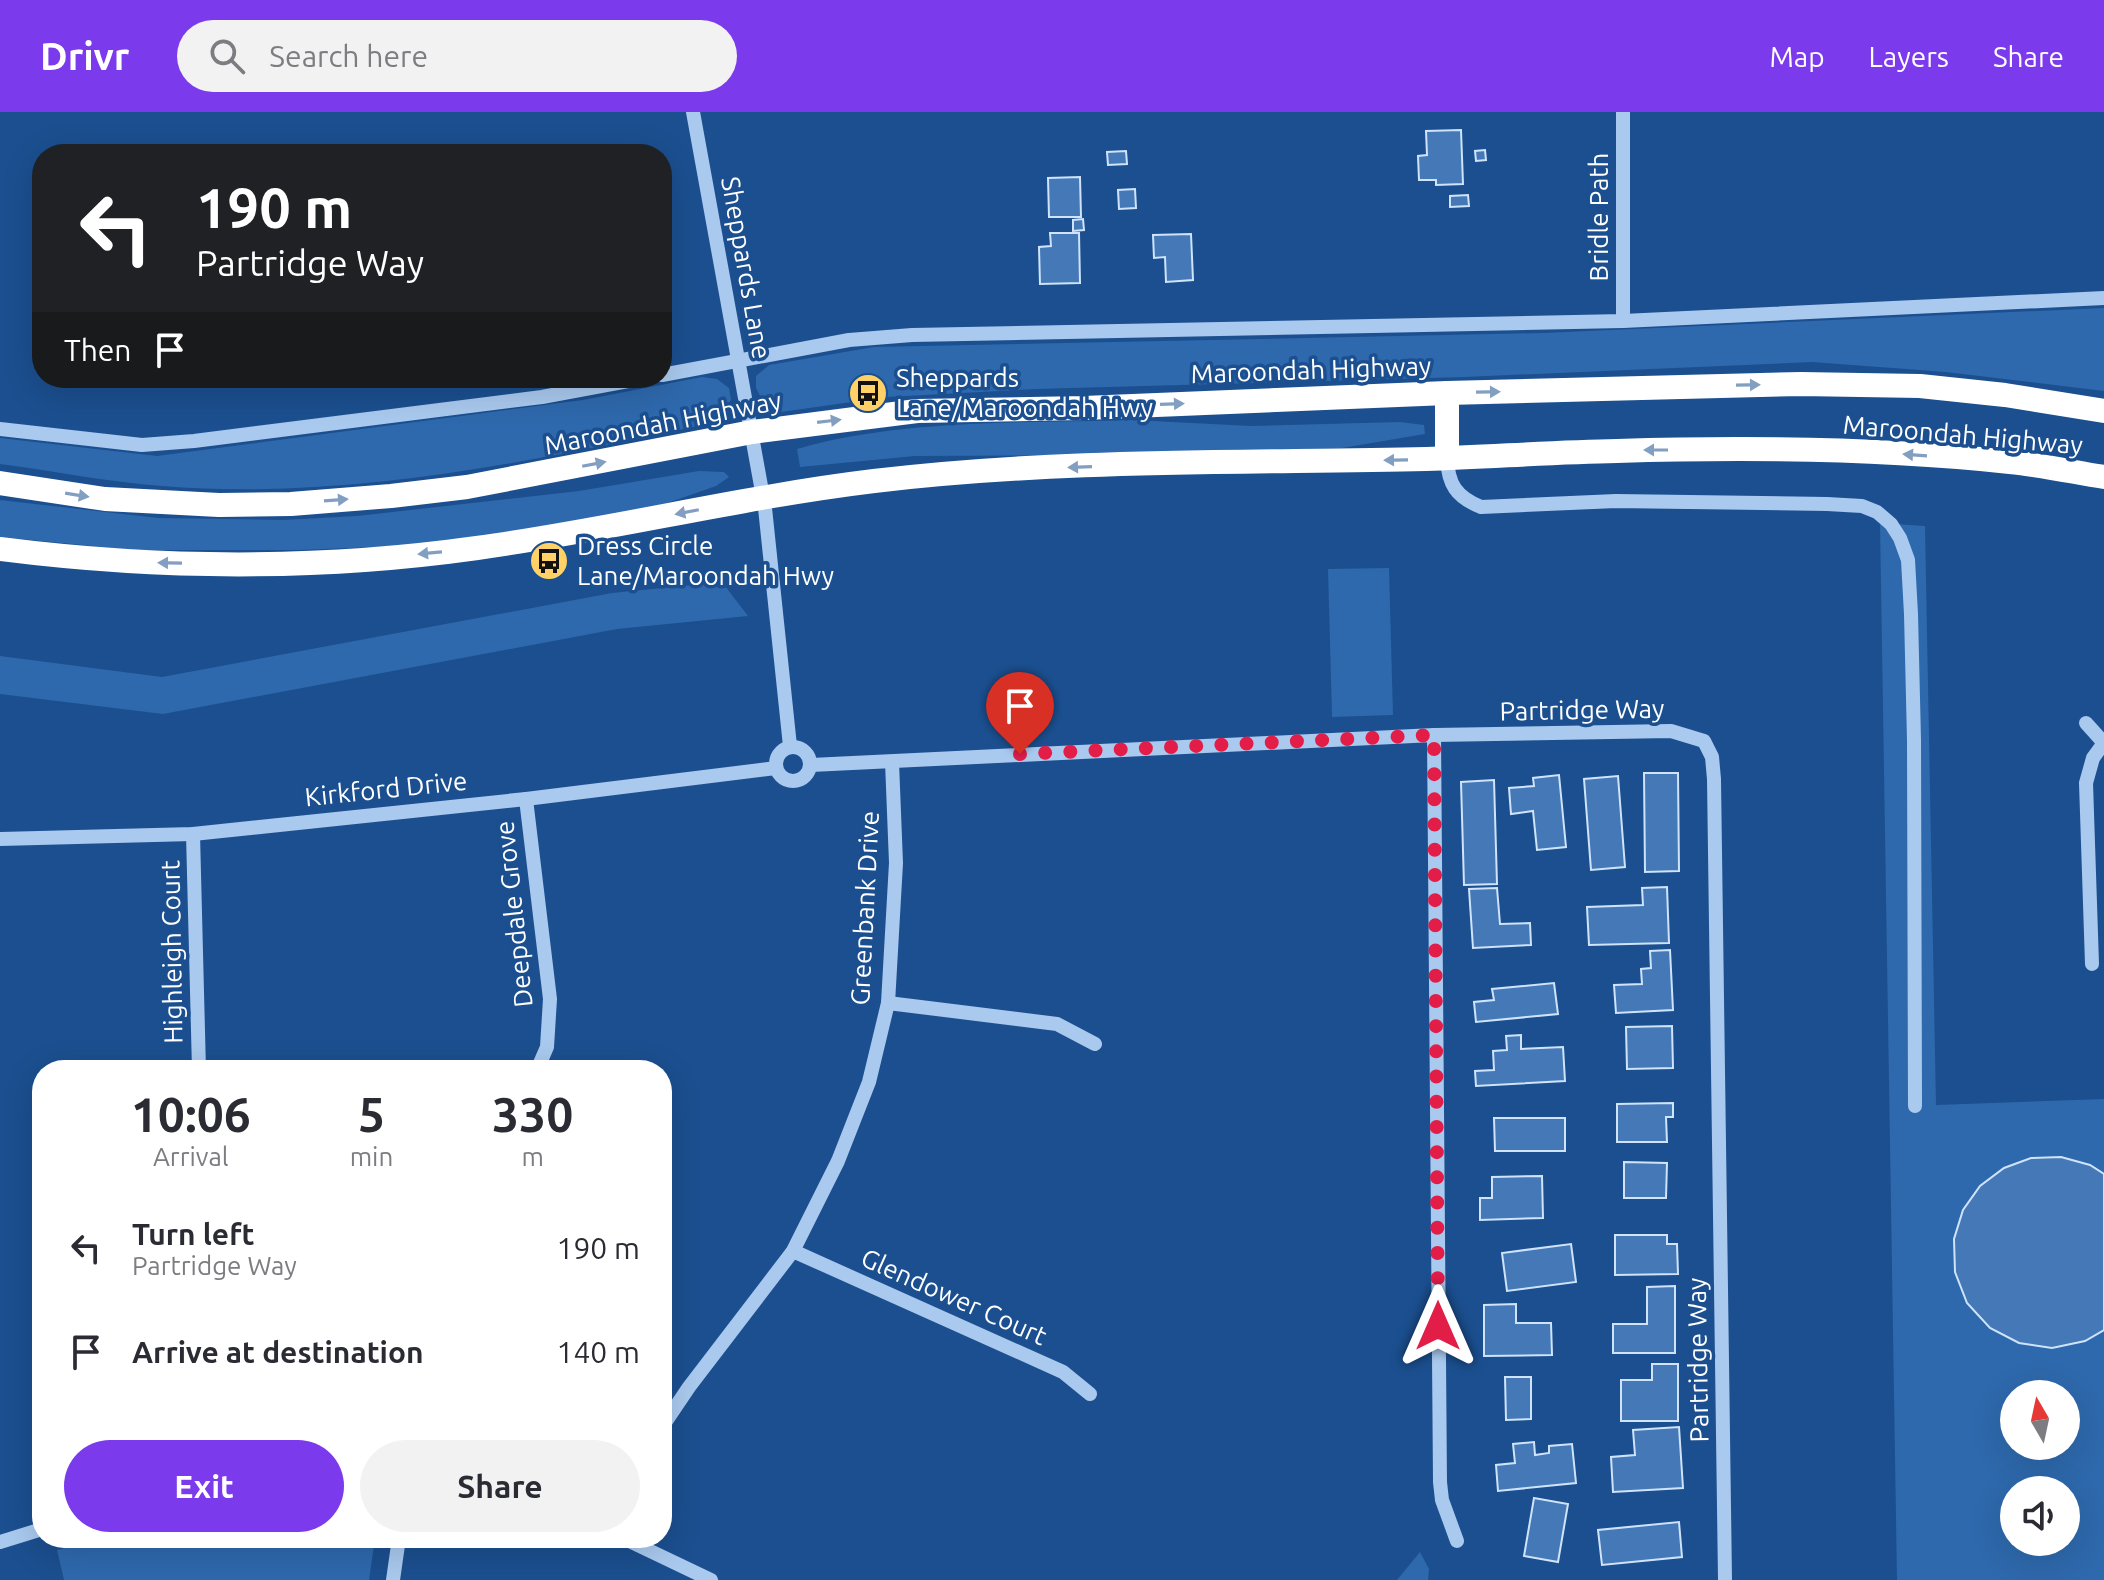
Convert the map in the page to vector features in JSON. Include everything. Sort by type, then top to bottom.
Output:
[{"type":"highway","name":"Maroondah Highway","points":[[0,483],[105,499],[219,505],[291,504],[467,487],[752,432],[917,411],[1801,384],[1920,386],[2005,395],[2104,411]]},
{"type":"highway","points":[[1447,393],[1447,458]]},
{"type":"highway","name":"Maroondah Highway","points":[[0,549],[148,563],[222,564],[374,558],[471,549],[586,532],[763,497],[877,481],[1076,467],[1617,451],[1868,452],[2012,462],[2104,477]]},
{"type":"street","name":"Sheppards Lane","points":[[693,112],[763,497],[790,746]]},
{"type":"street","name":"Bridle Path","points":[[1623,112],[1623,321]]},
{"type":"street","name":"Maroondah Highway","points":[[672,373],[849,340],[912,335],[1623,321],[2104,298]]},
{"type":"street","name":"Maroondah Highway","points":[[0,429],[142,445],[542,397],[590,388]]},
{"type":"street","points":[[1447,458],[1448,478],[1456,493],[1481,507],[1616,501],[1827,504],[1862,506],[1877,512],[1891,524],[1908,560],[1911,614],[1915,1106]]},
{"type":"street","points":[[2086,723],[2104,743],[2093,758],[2086,783],[2092,964]]},
{"type":"street","name":"Partridge Way","points":[[811,765],[1434,735],[1671,731],[1704,741],[1712,757],[1715,826],[1725,1580]]},
{"type":"street","points":[[1434,735],[1440,1482],[1442,1500],[1457,1541]]},
{"type":"street","points":[[790,746],[805,751],[811,765],[807,775],[798,781],[782,777],[776,768],[777,757],[790,746]]},
{"type":"street","name":"Greenbank Drive","points":[[672,1412],[793,1251],[838,1161],[869,1082],[888,1003],[896,863],[892,762]]},
{"type":"street","name":"Kirkford Drive","points":[[0,839],[193,834],[526,799],[776,768]]},
{"type":"street","name":"Deepdale Grove","points":[[526,799],[550,999],[547,1047],[541,1060]]},
{"type":"street","name":"Highleigh Court","points":[[193,834],[199,1060]]},
{"type":"street","points":[[888,1003],[1057,1024],[1095,1044]]},
{"type":"street","name":"Glendower Court","points":[[793,1251],[1063,1372],[1090,1394]]},
{"type":"street","points":[[0,1542],[32,1532]]},
{"type":"street","points":[[393,1580],[398,1548]]},
{"type":"street","points":[[644,1548],[711,1580]]},
{"type":"shaded area","points":[[2104,308],[2104,391],[1946,372],[1812,362],[1465,377],[1036,389],[887,397],[781,412],[766,407],[756,388],[756,376],[769,365],[874,347],[1543,333]]},
{"type":"shaded area","points":[[702,377],[717,379],[729,388],[731,400],[722,414],[707,424],[572,452],[436,475],[299,488],[231,489],[142,484],[0,464],[0,438],[157,456],[583,400],[645,388],[672,388],[672,383]]},
{"type":"shaded area","points":[[1133,420],[1251,426],[1400,422],[1424,425],[1425,434],[1342,448],[915,456],[800,467],[797,449],[836,439],[920,427]]},
{"type":"shaded area","points":[[699,471],[724,472],[729,477],[716,486],[656,507],[475,538],[400,546],[300,550],[133,550],[0,537],[0,500],[158,518],[283,520],[357,516],[579,491]]},
{"type":"shaded area","points":[[1880,523],[1925,526],[1936,1105],[2104,1099],[2104,1580],[1897,1580]]},
{"type":"shaded area","points":[[1389,568],[1393,715],[1332,717],[1328,569]]},
{"type":"shaded area","points":[[722,582],[748,616],[617,629],[163,714],[0,694],[0,656],[162,677],[612,593]]},
{"type":"shaded area","points":[[374,1548],[369,1580],[64,1580],[57,1550]]},
{"type":"shaded area","points":[[1420,1552],[1429,1569],[1428,1580],[1397,1580]]},
{"type":"building","points":[[1461,130],[1463,184],[1436,185],[1436,180],[1419,180],[1418,156],[1427,155],[1426,131]]},
{"type":"building","points":[[1485,150],[1486,160],[1476,161],[1475,151]]},
{"type":"building","points":[[1126,151],[1127,164],[1108,165],[1107,152]]},
{"type":"building","points":[[1080,177],[1081,217],[1049,217],[1048,178]]},
{"type":"building","points":[[1135,189],[1136,208],[1119,209],[1118,190]]},
{"type":"building","points":[[1468,195],[1469,206],[1450,207],[1450,196]]},
{"type":"building","points":[[1083,219],[1084,230],[1073,231],[1073,220]]},
{"type":"building","points":[[1050,233],[1079,233],[1080,283],[1040,284],[1039,247],[1051,246]]},
{"type":"building","points":[[1191,234],[1193,280],[1166,282],[1165,257],[1154,258],[1153,235]]},
{"type":"building","points":[[1644,773],[1678,773],[1679,871],[1645,872]]},
{"type":"building","points":[[1559,775],[1566,847],[1537,850],[1533,811],[1511,814],[1509,788],[1534,786],[1533,778]]},
{"type":"building","points":[[1618,776],[1625,867],[1591,870],[1584,779]]},
{"type":"building","points":[[1494,780],[1497,884],[1464,885],[1461,782]]},
{"type":"building","points":[[1667,887],[1669,943],[1589,945],[1587,907],[1643,905],[1642,888]]},
{"type":"building","points":[[1497,888],[1500,924],[1530,923],[1531,945],[1473,948],[1469,889]]},
{"type":"building","points":[[1670,950],[1673,1010],[1616,1013],[1614,985],[1642,984],[1641,969],[1651,968],[1650,951]]},
{"type":"building","points":[[1554,983],[1558,1014],[1476,1022],[1474,1002],[1494,1000],[1492,989]]},
{"type":"building","points":[[1672,1026],[1673,1068],[1627,1069],[1626,1027]]},
{"type":"building","points":[[1521,1035],[1521,1049],[1563,1047],[1565,1081],[1476,1086],[1475,1071],[1494,1070],[1493,1051],[1507,1050],[1506,1036]]},
{"type":"building","points":[[1673,1103],[1673,1117],[1666,1117],[1667,1142],[1617,1142],[1617,1104]]},
{"type":"building","points":[[1494,1118],[1565,1118],[1565,1151],[1495,1151]]},
{"type":"building","points":[[2061,1157],[2090,1165],[2104,1174],[2104,1330],[2085,1341],[2052,1348],[2019,1343],[1990,1328],[1967,1303],[1955,1272],[1954,1239],[1963,1210],[1980,1186],[2004,1168],[2031,1158]]},
{"type":"building","points":[[1624,1162],[1667,1163],[1666,1198],[1624,1198]]},
{"type":"building","points":[[1542,1176],[1543,1218],[1480,1220],[1480,1198],[1492,1198],[1492,1177]]},
{"type":"building","points":[[1615,1235],[1667,1235],[1667,1244],[1677,1244],[1678,1274],[1615,1275]]},
{"type":"building","points":[[1571,1244],[1576,1282],[1507,1291],[1502,1253]]},
{"type":"building","points":[[1675,1286],[1675,1353],[1613,1353],[1613,1324],[1647,1324],[1647,1287]]},
{"type":"building","points":[[1516,1304],[1516,1323],[1551,1323],[1552,1355],[1484,1356],[1484,1305]]},
{"type":"building","points":[[1652,1364],[1678,1364],[1678,1421],[1621,1421],[1621,1380],[1652,1380]]},
{"type":"building","points":[[1505,1377],[1531,1377],[1531,1419],[1506,1420]]},
{"type":"building","points":[[1679,1427],[1683,1488],[1613,1492],[1611,1457],[1635,1455],[1633,1430]]},
{"type":"building","points":[[1534,1442],[1535,1455],[1549,1453],[1549,1446],[1572,1444],[1576,1483],[1498,1491],[1496,1465],[1515,1463],[1513,1444]]},
{"type":"building","points":[[1534,1498],[1568,1504],[1558,1562],[1524,1556]]},
{"type":"building","points":[[1679,1522],[1682,1557],[1602,1565],[1598,1530]]},
{"type":"place","name":"Sheppards Lane/Maroondah Hwy","points":[[868,393]]},
{"type":"place","name":"Dress Circle Lane/Maroondah Hwy","points":[[549,561]]},
{"type":"route","points":[[1020,754],[1434,735],[1438,1326]]}]
